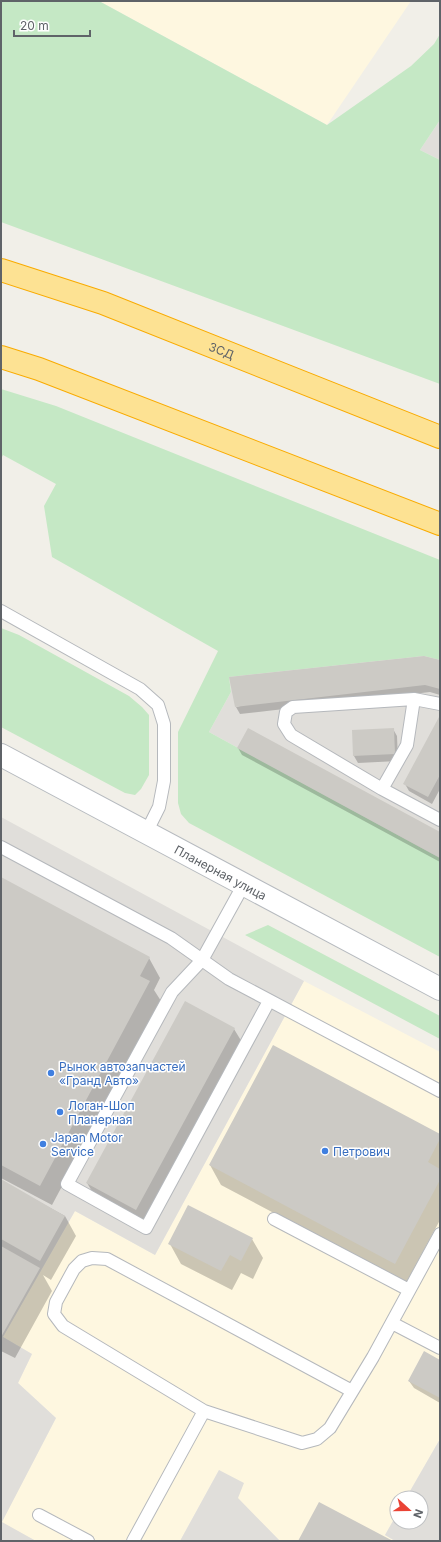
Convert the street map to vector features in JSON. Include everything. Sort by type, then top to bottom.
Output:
[{"type":"highway","name":"ЗСД","points":[[1,270],[103,303],[440,437]]},
{"type":"highway","points":[[1,357],[46,372],[440,524]]},
{"type":"main road","name":"Планерная улица","points":[[1,755],[440,989]]},
{"type":"lane","points":[[1,610],[140,689],[158,705],[164,724],[164,782],[159,808],[146,833]]},
{"type":"lane","points":[[438,815],[382,789],[291,735],[284,724],[286,712],[292,707],[414,698],[440,704]]},
{"type":"lane","points":[[382,789],[407,745],[414,698]]},
{"type":"lane","points":[[1,847],[171,938],[229,979],[440,1091]]},
{"type":"lane","points":[[244,884],[202,960],[172,992],[67,1184],[146,1228],[269,1000]]},
{"type":"lane","points":[[274,1219],[409,1290]]},
{"type":"lane","points":[[352,1391],[107,1259],[92,1258],[82,1261],[74,1269],[56,1302],[54,1314],[63,1326],[204,1410],[302,1442],[317,1438],[330,1428],[373,1357],[409,1290],[435,1256],[440,1234]]},
{"type":"lane","points":[[392,1323],[440,1348]]},
{"type":"lane","points":[[133,1541],[204,1410]]},
{"type":"lane","points":[[39,1515],[88,1541]]},
{"type":"shaded area","points":[[99,1],[411,1],[327,125]]},
{"type":"shaded area","points":[[440,120],[440,160],[420,150]]},
{"type":"shaded area","points":[[424,656],[440,660],[440,858],[209,732],[231,692],[229,677]]},
{"type":"shaded area","points":[[1,817],[304,981],[155,1255],[75,1211],[3,1337],[32,1354],[18,1383],[56,1418],[2,1522],[36,1541],[1,1541]]},
{"type":"shaded area","points":[[304,981],[440,1052],[440,1439],[411,1490],[389,1490],[389,1528],[385,1535],[395,1541],[280,1541],[237,1498],[219,1470],[180,1541],[36,1541],[1,1523],[56,1418],[18,1383],[32,1354],[3,1337],[75,1211],[155,1255]]},
{"type":"shaded area","points":[[440,1439],[440,1541],[395,1541],[385,1535],[389,1528],[389,1530],[429,1530],[429,1490],[411,1490]]},
{"type":"shaded area","points":[[219,1470],[244,1483],[238,1498],[280,1541],[180,1541]]},
{"type":"green space","points":[[1,1],[99,1],[327,125],[411,66],[434,44],[440,34],[440,120],[420,150],[440,160],[440,384],[1,222]]},
{"type":"green space","points":[[1,389],[56,406],[440,560],[440,660],[424,656],[229,677],[231,692],[209,732],[440,858],[440,957],[189,823],[181,814],[178,803],[178,732],[218,651],[52,557],[44,506],[56,484],[3,455],[1,459]]},
{"type":"green space","points":[[1,628],[19,635],[129,696],[149,715],[149,775],[141,789],[135,795],[125,793],[1,727]]},
{"type":"green space","points":[[268,925],[440,1016],[440,1039],[245,935]]},
{"type":"building","points":[[424,656],[440,660],[440,689],[425,685],[235,707],[229,677]]},
{"type":"building","points":[[439,717],[440,775],[428,797],[403,784]]},
{"type":"building","points":[[248,728],[440,832],[440,858],[237,748]]},
{"type":"building","points":[[394,728],[395,754],[353,756],[352,730]]},
{"type":"building","name":"Рынок автозапчастей «Гранд Авто»","points":[[1,877],[150,957],[140,976],[150,981],[40,1186],[1,1165]]},
{"type":"building","points":[[185,1001],[235,1028],[136,1210],[86,1183]]},
{"type":"building","name":"Петрович","points":[[273,1045],[440,1134],[440,1139],[428,1162],[440,1169],[440,1180],[395,1264],[209,1165]]},
{"type":"building","points":[[1,1179],[65,1216],[40,1261],[1,1239]]},
{"type":"building","points":[[188,1205],[253,1238],[241,1261],[230,1255],[221,1271],[168,1244]]},
{"type":"building","points":[[1,1246],[40,1268],[1,1337]]},
{"type":"building","points":[[424,1351],[440,1360],[440,1398],[408,1381]]},
{"type":"building","points":[[319,1502],[393,1541],[298,1541]]},
{"type":"place","name":"Рынок автозапчастей «Гранд Авто»","points":[[51,1073]]},
{"type":"place","name":"Логан-Шоп Планерная","points":[[60,1112]]},
{"type":"place","name":"Japan Motor Service","points":[[43,1144]]},
{"type":"place","name":"Петрович","points":[[325,1151]]}]
